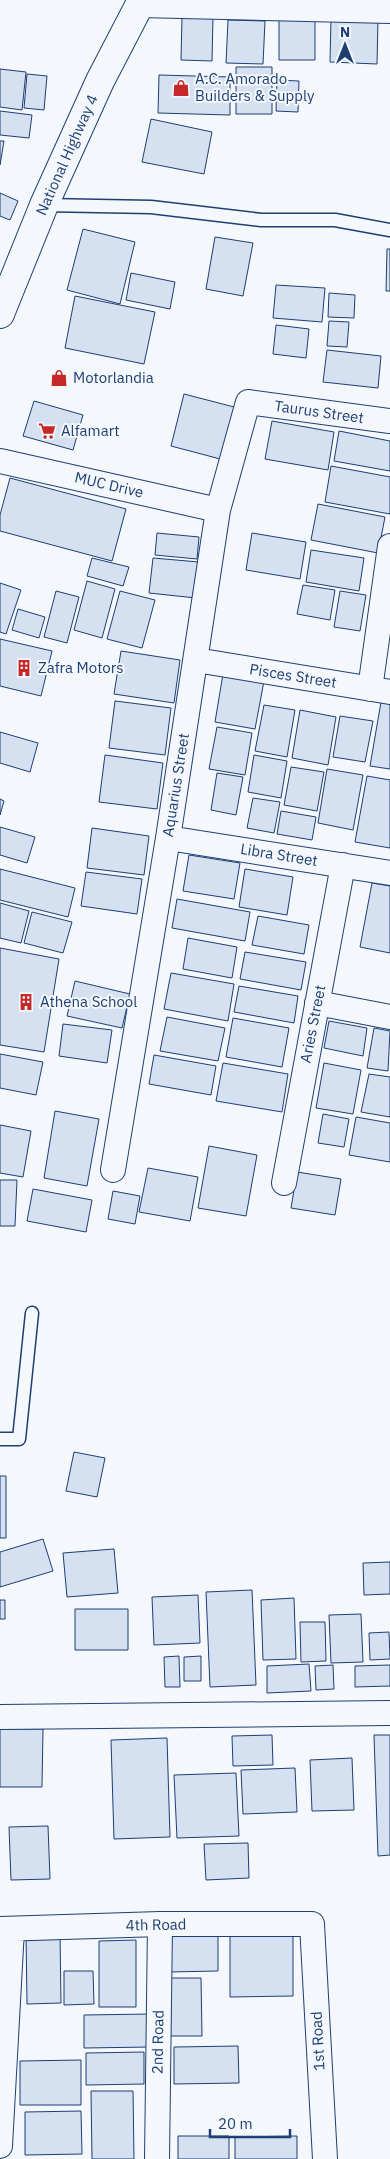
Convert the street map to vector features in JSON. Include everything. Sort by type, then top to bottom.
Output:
[{"type":"main road","name":"National Highway 4","points":[[0,314],[44,205],[100,81],[140,3]]},
{"type":"street","points":[[140,3],[390,11]]},
{"type":"street","name":"Taurus Street","points":[[248,402],[390,421]]},
{"type":"street","name":"Aquarius Street","points":[[113,1170],[168,838],[218,510],[248,402]]},
{"type":"street","name":"MUC Drive","points":[[0,461],[218,510]]},
{"type":"street","points":[[380,690],[390,546]]},
{"type":"street","name":"Pisces Street","points":[[196,660],[380,690]]},
{"type":"street","name":"Libra Street","points":[[168,838],[390,873]]},
{"type":"street","name":"Aries Street","points":[[284,1183],[343,865]]},
{"type":"street","points":[[317,1003],[390,1017]]},
{"type":"street","points":[[0,1717],[390,1713]]},
{"type":"street","name":"4th Road","points":[[6,1929],[160,1924],[312,1924]]},
{"type":"street","name":"2nd Road","points":[[157,2159],[160,1924]]},
{"type":"street","name":"1st Road","points":[[312,1924],[325,2159]]},
{"type":"street","points":[[0,2146],[6,1929]]},
{"type":"lane","points":[[44,205],[151,207],[260,220],[335,220],[390,230]]},
{"type":"lane","points":[[0,1439],[19,1439],[32,1313]]},
{"type":"building","points":[[182,17],[213,17],[212,61],[181,60]]},
{"type":"building","points":[[331,18],[378,19],[377,64],[330,62]]},
{"type":"building","points":[[315,19],[315,60],[279,60],[279,20]]},
{"type":"building","points":[[228,20],[265,21],[263,64],[226,63]]},
{"type":"building","points":[[236,67],[272,67],[272,114],[236,114]]},
{"type":"building","points":[[0,69],[26,72],[22,110],[0,107]]},
{"type":"building","points":[[27,74],[47,76],[44,110],[24,108]]},
{"type":"building","points":[[159,75],[230,77],[230,115],[158,113]]},
{"type":"building","points":[[277,80],[299,81],[298,112],[276,111]]},
{"type":"building","points":[[0,111],[32,115],[29,138],[0,135]]},
{"type":"building","points":[[151,119],[212,132],[204,174],[142,162]]},
{"type":"building","points":[[0,141],[4,141],[0,165]]},
{"type":"building","points":[[0,193],[18,201],[10,220],[0,216]]},
{"type":"building","points":[[83,229],[135,242],[120,304],[67,290]]},
{"type":"building","points":[[215,237],[253,243],[243,296],[206,289]]},
{"type":"building","points":[[387,249],[390,249],[390,291],[386,291]]},
{"type":"building","points":[[131,273],[175,282],[170,309],[126,300]]},
{"type":"building","points":[[276,285],[325,288],[322,322],[273,318]]},
{"type":"building","points":[[329,293],[355,295],[354,318],[328,317]]},
{"type":"building","points":[[75,296],[155,312],[144,364],[65,348]]},
{"type":"building","points":[[329,321],[349,322],[347,347],[327,346]]},
{"type":"building","points":[[276,325],[309,329],[306,358],[273,354]]},
{"type":"building","points":[[327,350],[381,356],[378,388],[323,382]]},
{"type":"building","points":[[184,394],[238,408],[224,460],[171,446]]},
{"type":"building","points":[[34,401],[83,415],[73,450],[23,436]]},
{"type":"building","points":[[272,421],[334,432],[328,470],[265,459]]},
{"type":"building","points":[[339,431],[390,441],[390,471],[334,461]]},
{"type":"building","points":[[331,466],[390,477],[390,514],[325,502]]},
{"type":"building","points":[[10,478],[126,509],[112,561],[0,531],[0,515]]},
{"type":"building","points":[[318,504],[385,517],[378,553],[311,540]]},
{"type":"building","points":[[157,533],[199,537],[197,559],[155,555]]},
{"type":"building","points":[[252,533],[306,542],[300,579],[246,570]]},
{"type":"building","points":[[311,550],[364,558],[359,591],[306,582]]},
{"type":"building","points":[[92,558],[129,567],[123,586],[87,576]]},
{"type":"building","points":[[153,558],[199,562],[196,598],[149,593]]},
{"type":"building","points":[[87,581],[115,589],[102,638],[74,630]]},
{"type":"building","points":[[0,583],[21,590],[6,634],[0,632]]},
{"type":"building","points":[[303,585],[335,590],[330,620],[297,614]]},
{"type":"building","points":[[56,591],[79,597],[67,643],[44,637]]},
{"type":"building","points":[[120,591],[155,600],[142,648],[107,639]]},
{"type":"building","points":[[340,591],[366,595],[360,631],[334,627]]},
{"type":"building","points":[[18,609],[45,617],[39,638],[12,630]]},
{"type":"building","name":"Zafra Motors","points":[[0,639],[52,651],[41,696],[0,686]]},
{"type":"building","points":[[121,651],[180,660],[174,703],[114,694]]},
{"type":"building","points":[[223,674],[264,681],[255,729],[215,722]]},
{"type":"building","points":[[115,701],[171,708],[165,755],[109,748]]},
{"type":"building","points":[[381,702],[390,704],[390,769],[370,766]]},
{"type":"building","points":[[264,705],[295,710],[287,757],[255,751]]},
{"type":"building","points":[[300,710],[336,717],[328,765],[292,758]]},
{"type":"building","points":[[340,716],[373,721],[365,762],[333,757]]},
{"type":"building","points":[[217,727],[252,733],[245,775],[209,769]]},
{"type":"building","points":[[0,732],[38,743],[30,772],[0,763]]},
{"type":"building","points":[[105,755],[163,763],[157,809],[99,802]]},
{"type":"building","points":[[254,755],[287,761],[281,798],[248,792]]},
{"type":"building","points":[[291,767],[324,772],[317,811],[284,805]]},
{"type":"building","points":[[327,769],[363,775],[353,830],[318,823]]},
{"type":"building","points":[[217,773],[243,777],[236,815],[211,810]]},
{"type":"building","points":[[367,776],[390,780],[390,848],[355,842]]},
{"type":"building","points":[[253,798],[280,802],[274,833],[247,828]]},
{"type":"building","points":[[0,799],[4,801],[0,815]]},
{"type":"building","points":[[281,811],[316,817],[312,840],[277,834]]},
{"type":"building","points":[[0,827],[35,837],[27,863],[0,855]]},
{"type":"building","points":[[92,828],[149,836],[144,875],[87,868]]},
{"type":"building","points":[[189,855],[240,863],[234,899],[183,891]]},
{"type":"building","points":[[0,869],[75,888],[68,917],[0,900]]},
{"type":"building","points":[[245,869],[293,877],[287,915],[239,907]]},
{"type":"building","points":[[86,872],[142,879],[137,914],[81,906]]},
{"type":"building","points":[[372,883],[390,886],[390,953],[360,947]]},
{"type":"building","points":[[177,899],[250,912],[245,941],[172,928]]},
{"type":"building","points":[[0,903],[29,911],[21,943],[0,938]]},
{"type":"building","points":[[32,912],[72,922],[63,953],[24,943]]},
{"type":"building","points":[[258,916],[309,925],[304,954],[252,945]]},
{"type":"building","points":[[188,938],[237,947],[232,978],[183,969]]},
{"type":"building","name":"Athena School","points":[[0,948],[59,959],[44,1052],[0,1045]]},
{"type":"building","points":[[245,952],[306,962],[301,990],[240,979]]},
{"type":"building","points":[[171,973],[234,984],[228,1021],[164,1009]]},
{"type":"building","points":[[75,981],[130,994],[122,1028],[67,1016]]},
{"type":"building","points":[[239,986],[298,996],[294,1023],[234,1012]]},
{"type":"building","points":[[167,1017],[225,1028],[218,1061],[160,1051]]},
{"type":"building","points":[[233,1018],[289,1028],[282,1067],[226,1057]]},
{"type":"building","points":[[329,1021],[367,1028],[363,1056],[324,1048]]},
{"type":"building","points":[[63,1024],[112,1030],[107,1063],[59,1056]]},
{"type":"building","points":[[374,1028],[390,1031],[388,1071],[367,1068]]},
{"type":"building","points":[[0,1054],[43,1062],[36,1095],[0,1088]]},
{"type":"building","points":[[154,1055],[216,1066],[211,1095],[149,1084]]},
{"type":"building","points":[[223,1063],[288,1074],[282,1112],[216,1101]]},
{"type":"building","points":[[324,1063],[361,1070],[353,1114],[316,1108]]},
{"type":"building","points":[[369,1074],[390,1077],[390,1117],[361,1112]]},
{"type":"building","points":[[55,1111],[99,1119],[87,1186],[44,1178]]},
{"type":"building","points":[[323,1114],[349,1119],[344,1147],[318,1143]]},
{"type":"building","points":[[356,1117],[390,1123],[390,1162],[349,1155]]},
{"type":"building","points":[[0,1125],[31,1131],[23,1177],[0,1173]]},
{"type":"building","points":[[209,1146],[257,1155],[246,1216],[198,1208]]},
{"type":"building","points":[[148,1168],[198,1177],[190,1221],[139,1212]]},
{"type":"building","points":[[297,1172],[341,1179],[335,1215],[291,1208]]},
{"type":"building","points":[[0,1180],[17,1180],[15,1226],[0,1226]]},
{"type":"building","points":[[33,1189],[92,1200],[86,1232],[27,1221]]},
{"type":"building","points":[[113,1191],[140,1196],[135,1224],[108,1219]]},
{"type":"building","points":[[74,1452],[105,1458],[97,1497],[66,1491]]},
{"type":"building","points":[[0,1476],[6,1476],[6,1538],[0,1538]]},
{"type":"building","points":[[43,1539],[53,1571],[0,1587],[0,1552]]},
{"type":"building","points":[[114,1549],[118,1593],[67,1597],[63,1553]]},
{"type":"building","points":[[390,1562],[390,1594],[364,1595],[363,1563]]},
{"type":"building","points":[[252,1590],[256,1685],[210,1687],[206,1592]]},
{"type":"building","points":[[198,1595],[200,1643],[154,1645],[152,1597]]},
{"type":"building","points":[[294,1598],[296,1659],[263,1660],[261,1600]]},
{"type":"building","points":[[0,1600],[5,1600],[5,1619],[0,1619]]},
{"type":"building","points":[[75,1609],[128,1609],[128,1650],[75,1650]]},
{"type":"building","points":[[361,1614],[363,1662],[331,1663],[329,1615]]},
{"type":"building","points":[[300,1622],[325,1622],[326,1661],[301,1662]]},
{"type":"building","points":[[389,1632],[390,1659],[370,1660],[369,1633]]},
{"type":"building","points":[[179,1656],[180,1687],[165,1687],[164,1657]]},
{"type":"building","points":[[201,1656],[201,1681],[184,1681],[184,1657]]},
{"type":"building","points":[[309,1664],[311,1691],[267,1693],[267,1666]]},
{"type":"building","points":[[333,1665],[334,1689],[316,1690],[315,1666]]},
{"type":"building","points":[[390,1665],[390,1686],[355,1687],[355,1666]]},
{"type":"building","points":[[0,1729],[43,1729],[42,1787],[0,1787]]},
{"type":"building","points":[[272,1735],[273,1765],[233,1766],[232,1736]]},
{"type":"building","points":[[374,1735],[390,1735],[390,1855],[378,1856]]},
{"type":"building","points":[[167,1738],[170,1837],[114,1839],[111,1740]]},
{"type":"building","points":[[352,1758],[354,1810],[312,1811],[310,1760]]},
{"type":"building","points":[[295,1768],[297,1812],[243,1814],[241,1770]]},
{"type":"building","points":[[236,1773],[239,1836],[177,1838],[174,1775]]},
{"type":"building","points":[[48,1826],[50,1879],[11,1880],[9,1827]]},
{"type":"building","points":[[248,1843],[249,1878],[206,1880],[204,1844]]},
{"type":"building","points":[[168,1931],[218,1931],[218,1971],[169,1972]]},
{"type":"building","points":[[293,1932],[293,1996],[230,1997],[230,1933]]},
{"type":"building","points":[[26,1933],[60,1933],[61,2003],[27,2004]]},
{"type":"building","points":[[136,1940],[136,2007],[99,2007],[99,1941]]},
{"type":"building","points":[[64,1971],[93,1971],[94,2004],[64,2005]]},
{"type":"building","points":[[168,1978],[201,1978],[202,2036],[169,2036]]},
{"type":"building","points":[[151,2014],[151,2047],[84,2048],[84,2015]]},
{"type":"building","points":[[238,2046],[239,2083],[174,2084],[174,2047]]},
{"type":"building","points":[[144,2052],[144,2084],[86,2085],[86,2053]]},
{"type":"building","points":[[81,2060],[81,2105],[20,2105],[20,2061]]},
{"type":"building","points":[[91,2091],[133,2091],[134,2159],[92,2159]]},
{"type":"building","points":[[81,2111],[82,2154],[25,2155],[25,2112]]},
{"type":"building","points":[[178,2136],[229,2136],[229,2159],[178,2159]]},
{"type":"building","points":[[297,2136],[297,2159],[235,2159],[235,2137]]},
{"type":"place","name":"A.C. Amorado Builders & Supply","points":[[181,88]]},
{"type":"place","name":"Motorlandia","points":[[59,378]]},
{"type":"place","name":"Alfamart","points":[[47,431]]},
{"type":"place","name":"Zafra Motors","points":[[24,668]]},
{"type":"place","name":"Athena School","points":[[26,1002]]}]
